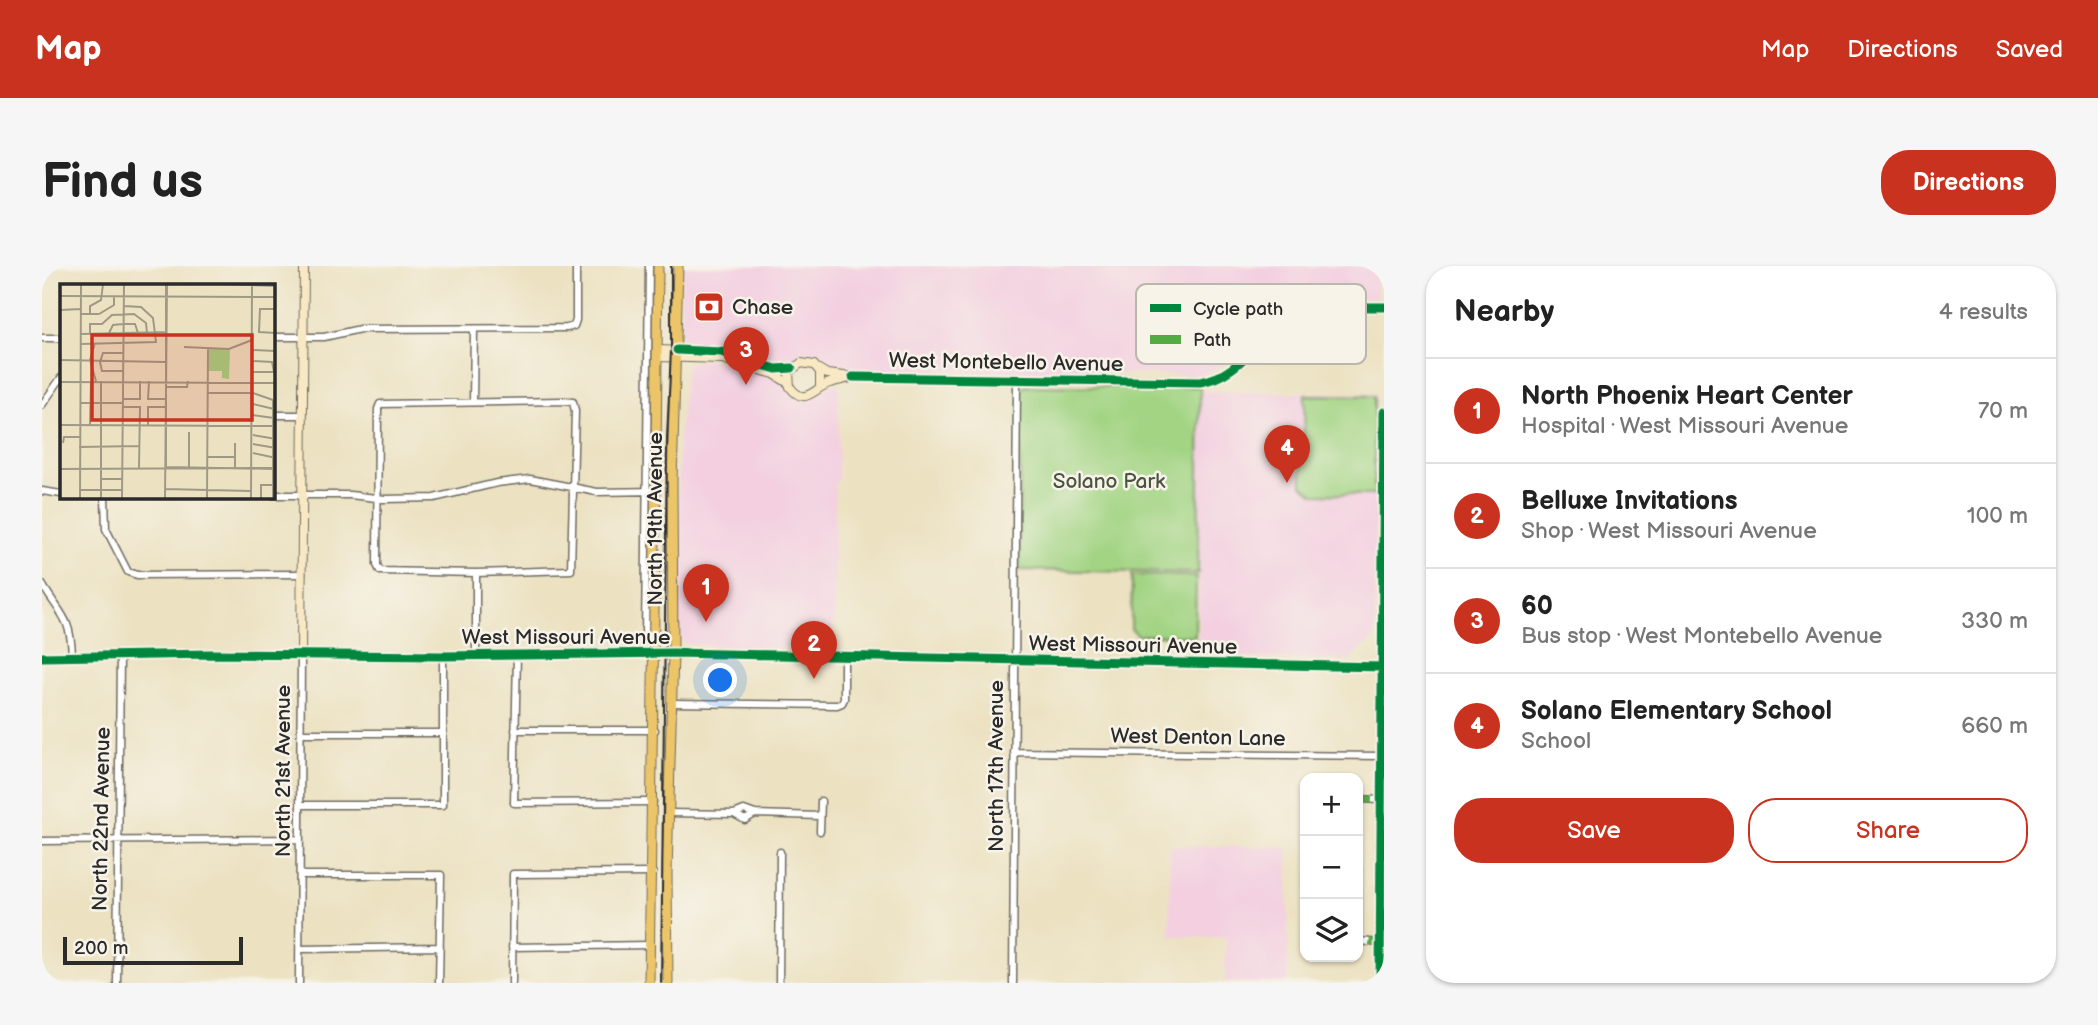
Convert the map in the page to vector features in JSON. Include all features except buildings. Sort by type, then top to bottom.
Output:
[{"type":"main road","name":"North 19th Avenue","points":[[649,983],[654,802],[653,654],[658,266]]},
{"type":"main road","name":"North 19th Avenue","points":[[668,983],[668,813],[673,653],[672,482],[678,266]]},
{"type":"street","name":"North 21st Avenue","points":[[299,983],[304,266]]},
{"type":"street","points":[[275,337],[324,337],[360,329],[574,326],[576,266]]},
{"type":"street","name":"North 19th Avenue","points":[[645,638],[649,266]]},
{"type":"street","name":"West Montebello Avenue","points":[[1366,307],[1384,307]]},
{"type":"street","points":[[473,402],[474,329]]},
{"type":"street","points":[[42,338],[60,338]]},
{"type":"street","points":[[657,354],[721,352],[776,369],[792,368],[805,363],[817,368],[821,377],[820,387]]},
{"type":"street","points":[[677,354],[722,359],[774,374],[788,383],[792,368]]},
{"type":"street","name":"West Montebello Avenue","points":[[817,368],[827,374],[853,377],[1172,383],[1206,381],[1232,370],[1238,364]]},
{"type":"street","name":"West Montebello Avenue","points":[[788,383],[798,395],[808,396],[820,387],[853,377]]},
{"type":"street","points":[[42,405],[60,379]]},
{"type":"street","name":"North 17th Avenue","points":[[1013,983],[1017,380]]},
{"type":"street","points":[[473,402],[573,402],[571,570],[476,573],[380,571],[377,565],[380,404],[473,402]]},
{"type":"street","points":[[1380,983],[1384,412]]},
{"type":"street","points":[[275,415],[302,415]]},
{"type":"street","points":[[275,495],[434,498],[517,480],[548,481],[597,492],[657,491]]},
{"type":"street","points":[[42,491],[60,494]]},
{"type":"street","points":[[105,499],[106,529],[128,572],[137,575],[302,574]]},
{"type":"street","points":[[476,573],[476,655]]},
{"type":"street","points":[[42,584],[67,621],[71,634],[72,656]]},
{"type":"street","name":"West Missouri Avenue","points":[[42,657],[673,653],[1383,667]]},
{"type":"street","points":[[517,654],[514,803],[654,802]]},
{"type":"street","name":"North 22nd Avenue","points":[[117,983],[120,655]]},
{"type":"street","points":[[301,805],[443,805],[443,656]]},
{"type":"street","points":[[672,703],[837,705],[844,699],[844,656]]},
{"type":"street","points":[[515,730],[654,730]]},
{"type":"street","points":[[301,733],[442,733]]},
{"type":"street","name":"West Denton Lane","points":[[1014,752],[1381,756]]},
{"type":"street","points":[[1363,799],[1381,800]]},
{"type":"street","points":[[820,831],[821,801]]},
{"type":"street","points":[[668,813],[734,814],[746,820],[755,814],[820,816]]},
{"type":"street","points":[[42,841],[300,839]]},
{"type":"street","points":[[779,983],[780,852]]},
{"type":"street","points":[[512,983],[513,874],[653,873]]},
{"type":"street","points":[[301,875],[441,875],[439,983]]},
{"type":"street","points":[[1358,899],[1358,938],[1360,941],[1380,943]]},
{"type":"street","points":[[512,947],[650,946]]},
{"type":"street","points":[[300,949],[440,947]]},
{"type":"shaded area","points":[[682,266],[1377,266],[1377,299],[1366,299],[1366,284],[1136,284],[1136,364],[1227,364],[1194,375],[916,370],[836,373],[817,363],[790,362],[774,365],[726,349],[680,346]]},
{"type":"shaded area","points":[[708,359],[766,373],[779,380],[799,399],[810,400],[829,386],[839,383],[838,481],[835,482],[834,650],[684,644],[678,637],[678,445],[686,368],[692,362]]},
{"type":"shaded area","points":[[1200,391],[1376,394],[1375,637],[1352,657],[1352,660],[1198,657]]},
{"type":"shaded area","points":[[1170,846],[1288,847],[1288,983],[1225,983],[1226,937],[1170,936]]},
{"type":"green space","name":"Solano Park","points":[[1026,386],[1200,387],[1198,573],[1019,570],[1021,390]]},
{"type":"green space","points":[[1305,395],[1374,396],[1374,495],[1314,494],[1302,485],[1302,448],[1297,447],[1297,439],[1304,434]]},
{"type":"green space","points":[[1132,575],[1196,576],[1195,636],[1138,635],[1131,629]]},
{"type":"tram line","points":[[661,983],[671,266]]},
{"type":"marked path","points":[[1363,799],[1381,800]]},
{"type":"marked path","points":[[1358,899],[1358,938],[1360,941],[1380,943]]},
{"type":"cycle path","points":[[1366,307],[1384,307]]},
{"type":"cycle path","points":[[677,350],[721,352],[776,369],[792,368]]},
{"type":"cycle path","points":[[853,377],[1200,382],[1215,378],[1237,364]]},
{"type":"cycle path","points":[[1380,983],[1384,412]]},
{"type":"cycle path","points":[[42,657],[673,653],[1384,667]]},
{"type":"place","name":"Chase","points":[[709,307]]},
{"type":"place","name":"60","points":[[746,385]]},
{"type":"place","name":"Solano Elementary School","points":[[1287,483]]},
{"type":"place","name":"North Phoenix Heart Center","points":[[706,622]]},
{"type":"place","name":"Belluxe Invitations","points":[[814,679]]}]
